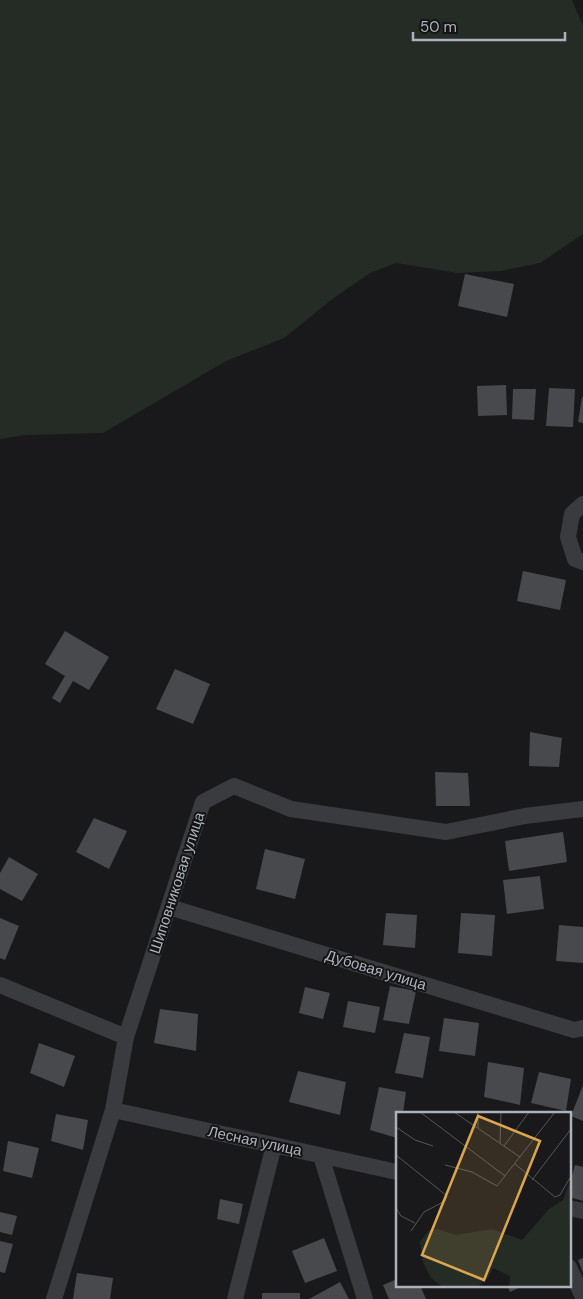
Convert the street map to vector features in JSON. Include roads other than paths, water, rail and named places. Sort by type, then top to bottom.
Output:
[{"type":"street","points":[[583,504],[572,514],[568,537],[575,559],[583,562]]},
{"type":"street","name":"Шиповниковая улица","points":[[54,1299],[113,1110],[126,1037],[204,802],[234,786],[291,809],[446,832],[525,816],[583,809]]},
{"type":"street","name":"Дубовая улица","points":[[169,907],[574,1030],[583,1028]]},
{"type":"street","points":[[0,985],[126,1037]]},
{"type":"street","name":"Лесная улица","points":[[113,1110],[396,1172]]},
{"type":"street","points":[[235,1299],[274,1145]]},
{"type":"street","points":[[321,1156],[364,1299]]},
{"type":"street","points":[[570,1208],[583,1211]]},
{"type":"street","points":[[570,1268],[583,1297]]}]
